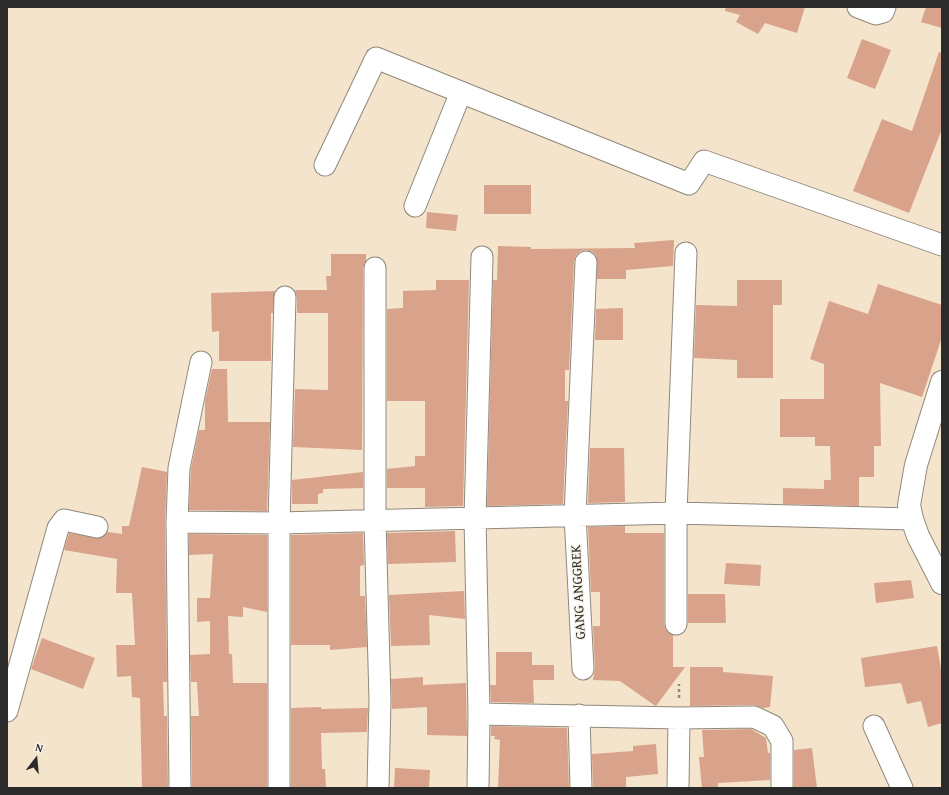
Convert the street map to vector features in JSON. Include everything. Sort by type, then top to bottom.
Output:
[{"type":"highway","points":[[942,382],[916,465],[909,505],[912,519],[926,553],[942,583]]},
{"type":"street","points":[[858,7],[876,14],[882,12],[885,7]]},
{"type":"street","points":[[325,165],[376,58],[689,184],[704,161],[942,245]]},
{"type":"street","points":[[415,206],[461,92]]},
{"type":"street","points":[[676,624],[676,513],[686,253]]},
{"type":"street","points":[[478,788],[479,714],[475,518],[482,257]]},
{"type":"street","name":"GANG ANGGREK","points":[[583,669],[575,515],[586,262]]},
{"type":"street","points":[[375,268],[375,521],[380,700],[378,788]]},
{"type":"street","points":[[279,788],[279,523],[285,297]]},
{"type":"street","points":[[180,788],[177,522],[179,468],[201,362]]},
{"type":"street","points":[[177,522],[279,523],[676,513],[912,519]]},
{"type":"street","points":[[7,711],[58,528],[64,520],[97,527]]},
{"type":"street","points":[[479,714],[679,718],[754,717],[773,726],[782,741],[782,788]]},
{"type":"street","points":[[580,715],[581,788]]},
{"type":"street","points":[[678,788],[679,718]]},
{"type":"street","points":[[874,726],[902,788]]},
{"type":"building","points":[[726,7],[805,7],[797,33],[765,23],[758,34],[736,22],[740,15],[725,11]]},
{"type":"building","points":[[926,7],[942,7],[942,28],[921,22]]},
{"type":"building","points":[[862,39],[891,50],[875,89],[847,78]]},
{"type":"building","points":[[939,52],[942,53],[942,129],[909,213],[853,191],[882,119],[912,131]]},
{"type":"building","points":[[484,185],[531,185],[531,214],[484,214]]},
{"type":"building","points":[[427,212],[458,215],[456,231],[426,228]]},
{"type":"building","points":[[674,240],[673,266],[626,270],[626,279],[597,279],[596,256],[593,252],[587,250],[581,251],[576,255],[574,261],[569,370],[565,370],[565,401],[568,401],[563,504],[487,506],[493,280],[497,280],[498,246],[531,247],[531,249],[635,248],[634,243]]},
{"type":"building","points":[[331,254],[366,254],[366,260],[363,268],[362,450],[293,447],[295,389],[328,390],[328,313],[297,313],[297,297],[295,290],[327,290],[326,276],[331,276]]},
{"type":"building","points":[[436,280],[469,280],[463,506],[425,507],[425,488],[387,488],[387,469],[415,466],[415,456],[425,456],[425,401],[387,401],[387,309],[403,308],[403,291],[436,290]]},
{"type":"building","points":[[737,280],[782,280],[782,305],[773,305],[773,378],[737,378],[737,360],[694,358],[696,305],[737,306]]},
{"type":"building","points":[[878,284],[942,305],[942,337],[922,397],[880,383],[881,446],[874,446],[874,477],[859,477],[859,506],[783,504],[783,488],[824,489],[824,480],[831,480],[830,446],[815,446],[815,437],[780,437],[780,399],[824,399],[824,364],[810,359],[829,301],[868,314]]},
{"type":"building","points":[[275,291],[273,313],[271,313],[271,361],[219,361],[219,331],[212,332],[211,293]]},
{"type":"building","points":[[623,308],[623,340],[595,340],[596,309]]},
{"type":"building","points":[[212,369],[227,369],[228,422],[270,422],[267,511],[189,510],[191,469],[199,430],[205,430],[205,401]]},
{"type":"building","points":[[590,448],[624,448],[625,502],[588,503]]},
{"type":"building","points":[[142,467],[167,472],[165,522],[167,682],[163,682],[164,716],[167,716],[168,788],[142,788],[140,698],[132,697],[131,676],[117,677],[116,645],[135,645],[132,593],[116,593],[117,559],[64,550],[69,533],[100,538],[108,532],[122,534],[122,526],[129,526]]},
{"type":"building","points":[[363,472],[363,488],[323,489],[323,493],[318,494],[318,504],[292,504],[292,480]]},
{"type":"building","points":[[625,526],[625,533],[664,533],[664,624],[666,630],[673,635],[673,667],[685,667],[656,706],[620,681],[593,680],[595,668],[593,626],[600,626],[600,592],[591,592],[588,527]]},
{"type":"building","points":[[455,531],[456,562],[388,564],[387,533]]},
{"type":"building","points":[[363,533],[364,565],[360,566],[360,596],[365,596],[367,647],[330,650],[330,645],[291,645],[291,535]]},
{"type":"building","points":[[189,534],[267,535],[267,612],[243,607],[243,617],[228,616],[229,654],[232,654],[233,683],[267,683],[267,788],[192,788],[191,716],[199,716],[197,682],[191,682],[190,655],[210,654],[210,621],[197,622],[197,598],[210,598],[213,554],[189,555]]},
{"type":"building","points":[[726,563],[761,565],[760,586],[724,584]]},
{"type":"building","points":[[911,580],[914,598],[876,603],[874,583]]},
{"type":"building","points":[[464,591],[465,619],[429,615],[430,645],[391,646],[389,595]]},
{"type":"building","points":[[688,594],[725,594],[726,623],[688,623]]},
{"type":"building","points":[[42,638],[95,658],[83,689],[31,669]]},
{"type":"building","points":[[937,646],[942,674],[942,723],[928,727],[921,701],[907,704],[901,683],[865,687],[861,658]]},
{"type":"building","points":[[496,652],[532,652],[532,665],[554,665],[554,680],[533,680],[534,703],[491,702],[490,685],[496,685]]},
{"type":"building","points":[[690,667],[723,667],[723,672],[773,676],[770,707],[763,708],[754,705],[690,706]]},
{"type":"building","points":[[423,677],[423,685],[466,683],[467,736],[427,735],[427,707],[392,709],[391,679]]},
{"type":"building","points":[[321,707],[321,709],[368,708],[367,732],[321,733],[322,769],[325,769],[326,788],[291,788],[291,708]]},
{"type":"building","points":[[491,726],[567,728],[569,788],[498,788],[500,740],[494,739],[495,736],[491,736]]},
{"type":"building","points":[[751,729],[766,738],[768,753],[770,753],[770,780],[718,783],[718,788],[702,788],[699,757],[704,757],[702,730]]},
{"type":"building","points":[[656,744],[658,774],[626,777],[626,788],[593,788],[592,754],[633,751],[633,746]]},
{"type":"building","points":[[812,748],[817,788],[794,788],[794,750]]},
{"type":"building","points":[[395,768],[430,770],[429,788],[394,788]]}]
